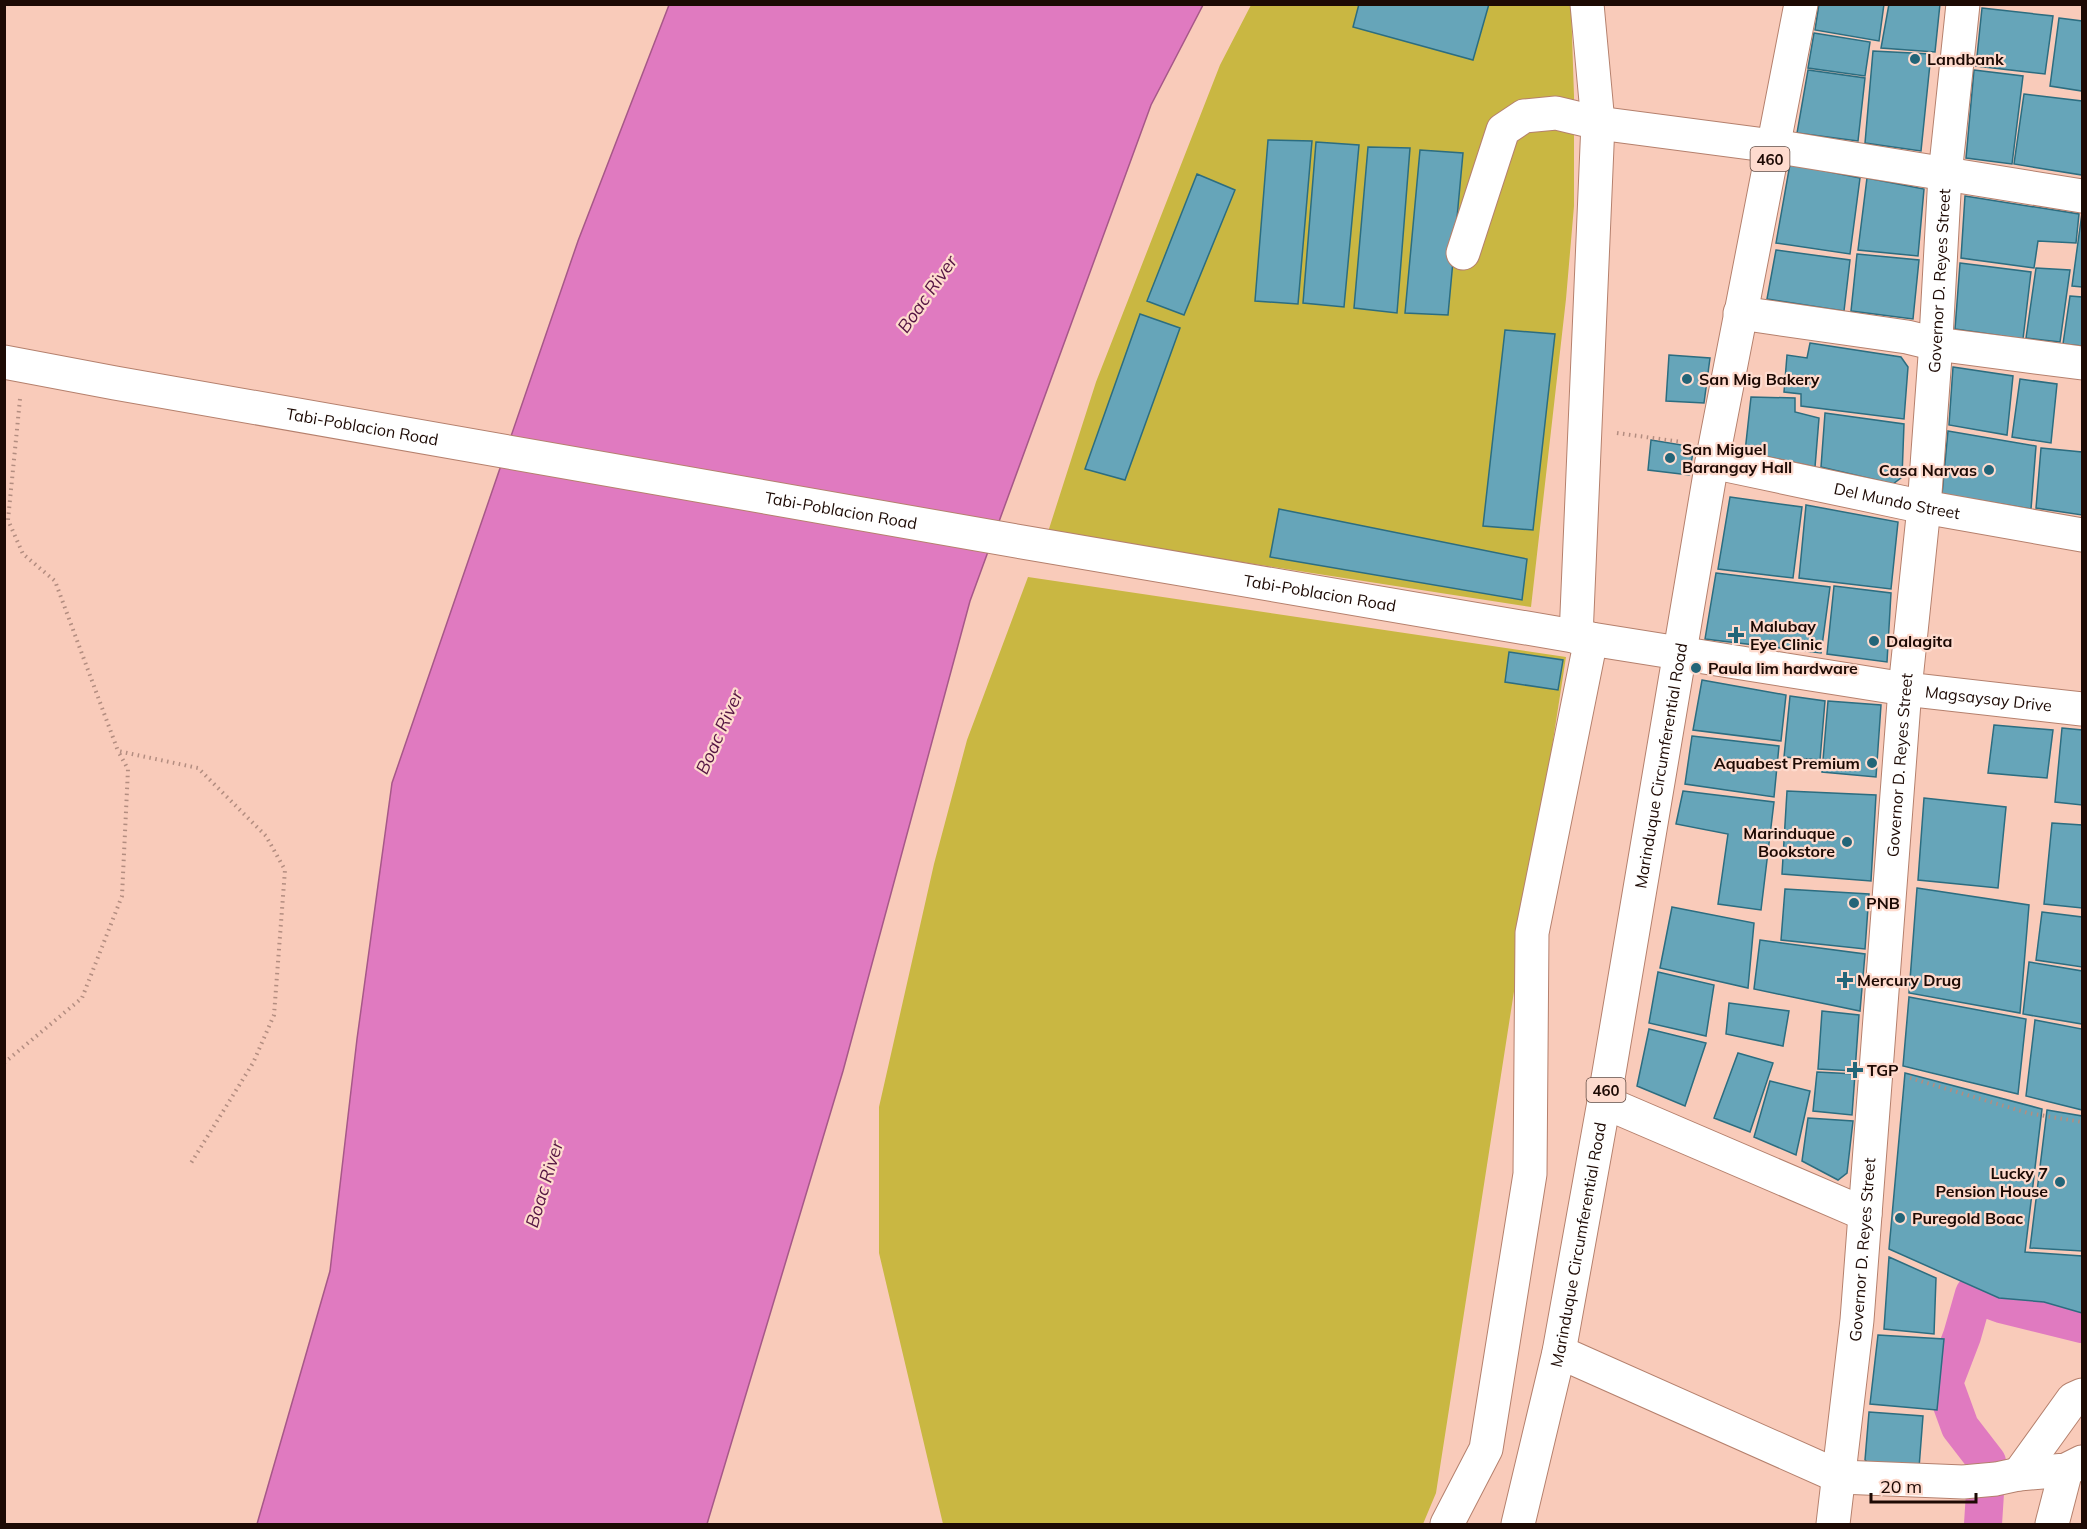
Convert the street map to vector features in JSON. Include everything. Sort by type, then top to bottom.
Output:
[{"type":"main road","points":[[1447,1524],[1486,1449],[1530,1174],[1533,933],[1584,638],[1585,428],[1598,123],[1587,4]]},
{"type":"main road","name":"Marinduque Circumferential Road","points":[[1518,1524],[1559,1352],[1604,1102],[1680,653],[1701,453],[1740,314],[1801,4]]},
{"type":"main road","name":"Governor D. Reyes Street","points":[[1833,1524],[1857,1320],[1905,688],[1924,507],[1945,175],[1963,4]]},
{"type":"main road","points":[[1463,253],[1503,130],[1524,116],[1556,113],[1598,123],[1773,146],[2082,196]]},
{"type":"main road","points":[[1740,314],[1906,337],[1936,344],[2082,363]]},
{"type":"main road","name":"Tabi-Poblacion Road","points":[[15,364],[1022,542],[1680,653]]},
{"type":"main road","name":"Del Mundo Street","points":[[1701,453],[1924,507],[2082,535]]},
{"type":"main road","name":"Magsaysay Drive","points":[[1680,653],[1905,688],[2082,709]]},
{"type":"main road","points":[[1604,1102],[1865,1214]]},
{"type":"main road","points":[[1559,1352],[1840,1477],[1964,1482],[2074,1466]]},
{"type":"main road","points":[[2007,1477],[2073,1399],[2082,1395]]},
{"type":"main road","points":[[2052,1524],[2074,1466]]},
{"type":"path","points":[[4,1063],[82,998],[122,896],[128,769],[118,751],[55,581],[23,554],[8,520],[20,403],[15,364]]},
{"type":"path","points":[[1585,428],[1701,453]]},
{"type":"path","points":[[118,751],[198,768],[266,836],[285,870],[274,1015],[253,1063],[191,1163]]},
{"type":"path","points":[[1900,1075],[2028,1113],[2082,1122]]},
{"type":"shaded area","points":[[1251,5],[1571,5],[1574,206],[1566,299],[1531,607],[1048,532],[1096,382],[1220,65]]},
{"type":"shaded area","points":[[1028,577],[1566,657],[1436,1493],[1423,1524],[943,1524],[879,1253],[879,1107],[934,864],[967,740]]},
{"type":"water","name":"Boac River","points":[[669,5],[1203,5],[1151,105],[970,601],[843,1071],[707,1524],[257,1524],[330,1271],[357,1039],[392,783],[578,241]]},
{"type":"building","points":[[1359,4],[1489,4],[1473,60],[1353,27]]},
{"type":"building","points":[[1819,4],[1884,4],[1879,41],[1815,30]]},
{"type":"building","points":[[1889,4],[1940,4],[1935,52],[1881,48]]},
{"type":"building","points":[[1982,8],[2053,16],[2045,74],[1976,66]]},
{"type":"building","points":[[2059,18],[2082,21],[2082,91],[2050,86]]},
{"type":"building","points":[[1814,33],[1870,42],[1865,76],[1808,68]]},
{"type":"building","points":[[1873,51],[1931,54],[1921,151],[1865,143]]},
{"type":"building","points":[[1808,70],[1865,78],[1858,141],[1797,133]]},
{"type":"building","points":[[1974,70],[2023,76],[2012,164],[1966,158]]},
{"type":"building","points":[[2024,94],[2082,101],[2082,175],[2014,164]]},
{"type":"building","points":[[1268,140],[1312,141],[1298,304],[1255,301]]},
{"type":"building","points":[[1316,142],[1359,145],[1344,307],[1303,303]]},
{"type":"building","points":[[1368,147],[1410,148],[1397,313],[1354,308]]},
{"type":"building","points":[[1420,150],[1463,153],[1448,315],[1405,313]]},
{"type":"building","points":[[1790,164],[1860,178],[1850,254],[1776,243]]},
{"type":"building","points":[[1197,174],[1235,190],[1184,315],[1147,301]]},
{"type":"building","points":[[1867,178],[1924,189],[1918,256],[1858,250]]},
{"type":"building","points":[[1965,196],[2079,214],[2076,243],[2038,241],[2034,268],[1961,258]]},
{"type":"building","points":[[2082,213],[2082,287],[2072,286]]},
{"type":"building","points":[[1776,250],[1850,260],[1844,311],[1767,299]]},
{"type":"building","points":[[1857,254],[1919,260],[1913,319],[1851,311]]},
{"type":"building","points":[[1960,263],[2031,272],[2023,339],[1955,329]]},
{"type":"building","points":[[2036,268],[2070,270],[2060,342],[2026,338]]},
{"type":"building","points":[[2070,296],[2082,297],[2082,346],[2063,344]]},
{"type":"building","points":[[1140,314],[1180,328],[1125,480],[1085,469]]},
{"type":"building","points":[[1505,330],[1555,334],[1533,530],[1483,526]]},
{"type":"building","points":[[1810,343],[1901,357],[1908,367],[1904,419],[1801,406],[1801,394],[1784,392],[1787,355],[1807,358]]},
{"type":"building","name":"San Mig Bakery","points":[[1669,355],[1710,358],[1704,403],[1666,401]]},
{"type":"building","points":[[1953,367],[2013,376],[2007,435],[1949,425]]},
{"type":"building","points":[[2020,379],[2057,384],[2051,443],[2012,437]]},
{"type":"building","points":[[1751,397],[1795,398],[1795,412],[1819,418],[1815,467],[1745,452]]},
{"type":"building","points":[[1825,413],[1904,424],[1902,477],[1893,484],[1821,467]]},
{"type":"building","name":"Casa Narvas","points":[[1948,431],[2036,446],[2031,509],[1942,494]]},
{"type":"building","name":"San Miguel Barangay Hall","points":[[1651,440],[1694,447],[1689,475],[1648,470]]},
{"type":"building","points":[[2041,448],[2082,452],[2082,515],[2036,508]]},
{"type":"building","points":[[1730,497],[1802,507],[1793,578],[1718,569]]},
{"type":"building","points":[[1806,505],[1898,522],[1891,589],[1799,578]]},
{"type":"building","points":[[1279,509],[1527,559],[1522,600],[1270,557]]},
{"type":"building","points":[[1716,573],[1830,587],[1821,653],[1705,639]]},
{"type":"building","points":[[1834,586],[1891,593],[1887,662],[1827,654]]},
{"type":"building","points":[[1509,652],[1563,660],[1558,690],[1505,682]]},
{"type":"building","points":[[1702,680],[1786,695],[1781,741],[1693,730]]},
{"type":"building","points":[[1790,696],[1825,701],[1820,760],[1784,757]]},
{"type":"building","points":[[1828,701],[1881,705],[1876,777],[1822,772]]},
{"type":"building","points":[[1994,725],[2053,730],[2047,778],[1988,773]]},
{"type":"building","points":[[2062,728],[2082,730],[2082,805],[2055,802]]},
{"type":"building","points":[[1692,736],[1779,746],[1774,797],[1685,784]]},
{"type":"building","points":[[1683,791],[1774,802],[1761,910],[1718,904],[1728,834],[1676,824]]},
{"type":"building","points":[[1787,791],[1876,795],[1871,881],[1782,874]]},
{"type":"building","points":[[1924,798],[2006,807],[1998,888],[1918,880]]},
{"type":"building","points":[[2052,823],[2082,825],[2082,908],[2044,904]]},
{"type":"building","points":[[1917,888],[2029,905],[2020,1013],[1909,993]]},
{"type":"building","points":[[1785,889],[1869,894],[1865,949],[1781,940]]},
{"type":"building","points":[[1672,907],[1754,923],[1748,988],[1660,968]]},
{"type":"building","points":[[2042,912],[2082,917],[2082,967],[2036,960]]},
{"type":"building","points":[[1760,940],[1865,954],[1860,1011],[1754,989]]},
{"type":"building","points":[[2029,962],[2082,971],[2082,1024],[2023,1014]]},
{"type":"building","points":[[1658,972],[1714,985],[1706,1036],[1649,1023]]},
{"type":"building","points":[[1909,997],[2026,1019],[2018,1094],[1903,1066]]},
{"type":"building","points":[[1729,1003],[1789,1011],[1783,1046],[1726,1034]]},
{"type":"building","points":[[1822,1011],[1859,1015],[1855,1071],[1818,1069]]},
{"type":"building","points":[[2035,1020],[2082,1029],[2082,1110],[2026,1096]]},
{"type":"building","points":[[1649,1029],[1706,1043],[1685,1106],[1637,1086]]},
{"type":"building","points":[[1738,1053],[1773,1063],[1750,1132],[1714,1118]]},
{"type":"building","points":[[1817,1072],[1855,1074],[1852,1115],[1813,1111]]},
{"type":"building","points":[[1905,1073],[2042,1109],[2025,1252],[2082,1256],[2082,1313],[2044,1302],[1999,1298],[1889,1249]]},
{"type":"building","points":[[1770,1081],[1810,1091],[1796,1155],[1754,1137]]},
{"type":"building","name":"Lucky 7 Pension House","points":[[2047,1110],[2082,1116],[2082,1251],[2030,1248]]},
{"type":"building","points":[[1808,1118],[1853,1121],[1847,1173],[1838,1180],[1802,1161]]},
{"type":"building","points":[[1889,1257],[1936,1278],[1934,1334],[1884,1329]]},
{"type":"building","points":[[1878,1335],[1944,1339],[1937,1410],[1870,1404]]},
{"type":"building","points":[[1869,1412],[1923,1416],[1919,1468],[1871,1465],[1865,1460]]},
{"type":"waterway","points":[[1983,1524],[1987,1462],[1960,1427],[1944,1383],[1962,1336],[1974,1294],[2001,1304],[2082,1324]]},
{"type":"place","name":"Landbank","points":[[1915,59]]},
{"type":"place","name":"San Mig Bakery","points":[[1687,379]]},
{"type":"place","name":"San Miguel Barangay Hall","points":[[1670,458]]},
{"type":"place","name":"Casa Narvas","points":[[1989,470]]},
{"type":"place","name":"Malubay Eye Clinic","points":[[1736,635]]},
{"type":"place","name":"Dalagita","points":[[1874,641]]},
{"type":"place","name":"Paula lim hardware","points":[[1696,668]]},
{"type":"place","name":"Aquabest Premium","points":[[1872,763]]},
{"type":"place","name":"Marinduque Bookstore","points":[[1847,842]]},
{"type":"place","name":"PNB","points":[[1854,903]]},
{"type":"place","name":"Mercury Drug","points":[[1845,980]]},
{"type":"place","name":"TGP","points":[[1855,1070]]},
{"type":"place","name":"Lucky 7 Pension House","points":[[2060,1182]]},
{"type":"place","name":"Puregold Boac","points":[[1900,1218]]}]
